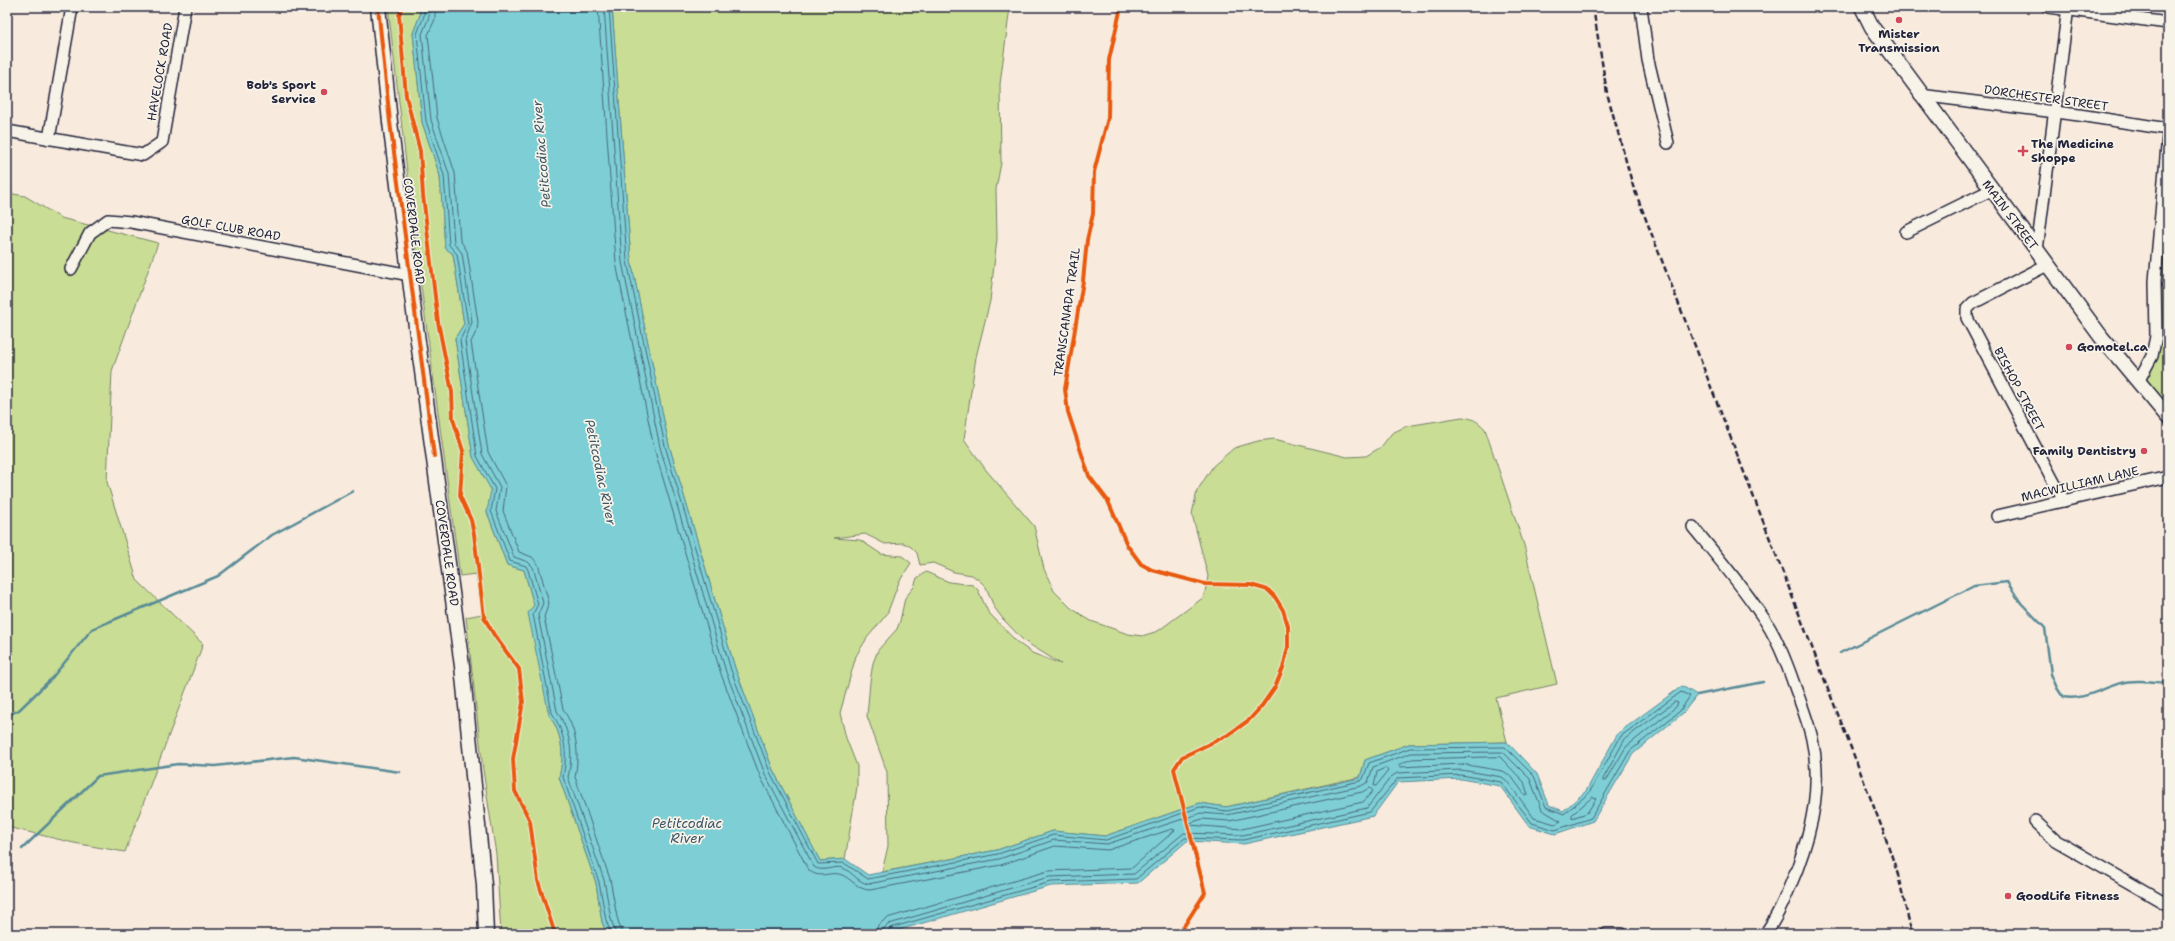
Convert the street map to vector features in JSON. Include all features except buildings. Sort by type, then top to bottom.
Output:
[{"type":"main road","name":"COVERDALE ROAD","points":[[378,7],[390,122],[414,312],[463,674],[485,898],[486,934]]},
{"type":"main road","name":"MAIN STREET","points":[[1862,7],[1872,27],[1920,95],[2102,338],[2168,417]]},
{"type":"main road","points":[[485,898],[494,934]]},
{"type":"street","points":[[7,131],[49,139],[72,7]]},
{"type":"street","name":"HAVELOCK ROAD","points":[[49,139],[143,155],[162,142],[185,7]]},
{"type":"street","points":[[1641,7],[1648,60],[1668,143]]},
{"type":"street","points":[[2048,7],[2068,8],[2168,23]]},
{"type":"street","points":[[2037,250],[2068,8]]},
{"type":"street","name":"DORCHESTER STREET","points":[[1920,95],[2055,112],[2168,129]]},
{"type":"street","points":[[2138,380],[2152,356],[2156,336],[2155,281],[2168,135]]},
{"type":"street","points":[[1906,232],[1992,190]]},
{"type":"street","name":"GOLF CLUB ROAD","points":[[71,269],[90,233],[108,220],[131,222],[410,275]]},
{"type":"street","name":"BISHOP STREET","points":[[2047,265],[1974,303],[1966,309],[1967,318],[2064,501]]},
{"type":"street","name":"MACWILLIAM LANE","points":[[1998,516],[2168,477]]},
{"type":"street","points":[[1693,527],[1752,602],[1772,632],[1782,654],[1803,712],[1816,758],[1816,800],[1811,828],[1794,876],[1778,913],[1765,934]]},
{"type":"street","points":[[2035,821],[2054,840],[2168,905]]},
{"type":"street","points":[[1606,934],[1622,934]]},
{"type":"green space","points":[[388,7],[420,7],[420,15],[413,33],[422,122],[440,176],[445,247],[453,254],[464,324],[455,338],[473,457],[492,490],[487,512],[507,565],[524,570],[534,605],[549,715],[557,729],[561,744],[562,761],[559,777],[596,883],[602,922],[607,934],[501,934],[496,854],[483,770],[466,617],[482,614],[476,574],[460,576],[416,249]]},
{"type":"green space","points":[[612,7],[1010,7],[1000,84],[1001,163],[996,189],[997,239],[990,301],[976,357],[964,439],[986,470],[1034,526],[1044,569],[1054,591],[1071,608],[1091,621],[1128,634],[1142,636],[1158,631],[1204,597],[1208,576],[1192,514],[1197,491],[1213,466],[1234,448],[1258,441],[1274,439],[1347,457],[1366,456],[1381,447],[1392,433],[1407,426],[1466,417],[1477,422],[1485,429],[1524,545],[1557,684],[1496,698],[1507,742],[1409,744],[1365,760],[1360,777],[1226,807],[1200,803],[1105,836],[1053,831],[997,850],[882,872],[888,846],[887,772],[867,716],[870,682],[873,663],[878,650],[897,629],[905,598],[914,587],[917,578],[926,572],[949,582],[973,585],[978,590],[988,612],[1017,642],[1032,653],[1061,664],[1024,641],[994,607],[986,587],[972,575],[954,572],[933,563],[920,565],[917,553],[904,543],[885,544],[865,534],[834,538],[860,540],[881,554],[902,556],[911,563],[899,582],[887,614],[867,638],[856,656],[840,713],[846,738],[857,766],[857,787],[845,859],[820,861],[773,770],[735,668],[669,445],[631,261]]},
{"type":"green space","points":[[2168,135],[2168,417],[2139,380],[2152,356]]},
{"type":"green space","points":[[7,193],[25,196],[61,218],[158,243],[112,371],[107,482],[137,580],[203,644],[125,852],[74,843],[7,827]]},
{"type":"water","name":"Petitcodiac River","points":[[420,7],[612,7],[631,261],[669,445],[735,668],[773,770],[820,861],[845,859],[868,875],[997,850],[1053,831],[1105,836],[1200,803],[1226,807],[1360,778],[1365,760],[1409,744],[1507,742],[1537,774],[1549,805],[1563,811],[1586,791],[1618,733],[1682,686],[1697,695],[1683,713],[1633,754],[1593,821],[1555,834],[1529,826],[1500,786],[1461,779],[1398,782],[1373,816],[1244,844],[1187,841],[1138,883],[1051,886],[885,934],[607,934],[602,922],[596,883],[559,777],[562,761],[561,744],[557,729],[549,715],[528,613],[534,605],[524,570],[507,565],[487,512],[491,490],[473,457],[455,338],[464,324],[453,254],[445,248],[440,176],[422,122],[413,33],[420,15]]},
{"type":"waterway","points":[[7,716],[19,710],[51,679],[92,629],[218,576],[272,535],[353,491]]},
{"type":"waterway","points":[[1840,653],[1974,586],[2007,582],[2021,603],[2045,628],[2051,674],[2063,697],[2070,698],[2085,696],[2114,685],[2132,681],[2168,683]]},
{"type":"waterway","points":[[1697,695],[1763,682]]},
{"type":"waterway","points":[[22,849],[98,776],[178,764],[215,766],[294,757],[400,772]]},
{"type":"railway","points":[[1593,7],[1607,93],[1633,186],[1884,833],[1898,875],[1912,934]]},
{"type":"cycle path","points":[[378,7],[390,122],[434,456]]},
{"type":"cycle path","points":[[402,7],[399,15],[406,96],[420,151],[423,195],[438,322],[452,392],[453,419],[463,451],[460,496],[471,520],[474,534],[484,617],[494,635],[519,669],[523,702],[513,759],[515,791],[530,821],[538,881],[555,934]]},
{"type":"cycle path","name":"TRANSCANADA TRAIL","points":[[1121,7],[1109,60],[1108,118],[1094,172],[1093,214],[1087,240],[1083,281],[1065,389],[1068,412],[1089,476],[1108,501],[1127,545],[1141,564],[1152,570],[1205,584],[1251,585],[1268,590],[1275,597],[1283,610],[1288,626],[1288,647],[1283,668],[1275,687],[1261,707],[1249,720],[1228,735],[1182,757],[1174,769],[1205,893],[1179,934]]},
{"type":"place","name":"Mister Transmission","points":[[1899,20]]},
{"type":"place","name":"Bob's Sport Service","points":[[324,92]]},
{"type":"place","name":"The Medicine Shoppe","points":[[2023,151]]},
{"type":"place","name":"Gomotel.ca","points":[[2069,347]]},
{"type":"place","name":"Family Dentistry","points":[[2144,451]]},
{"type":"place","name":"GoodLife Fitness","points":[[2008,896]]}]
